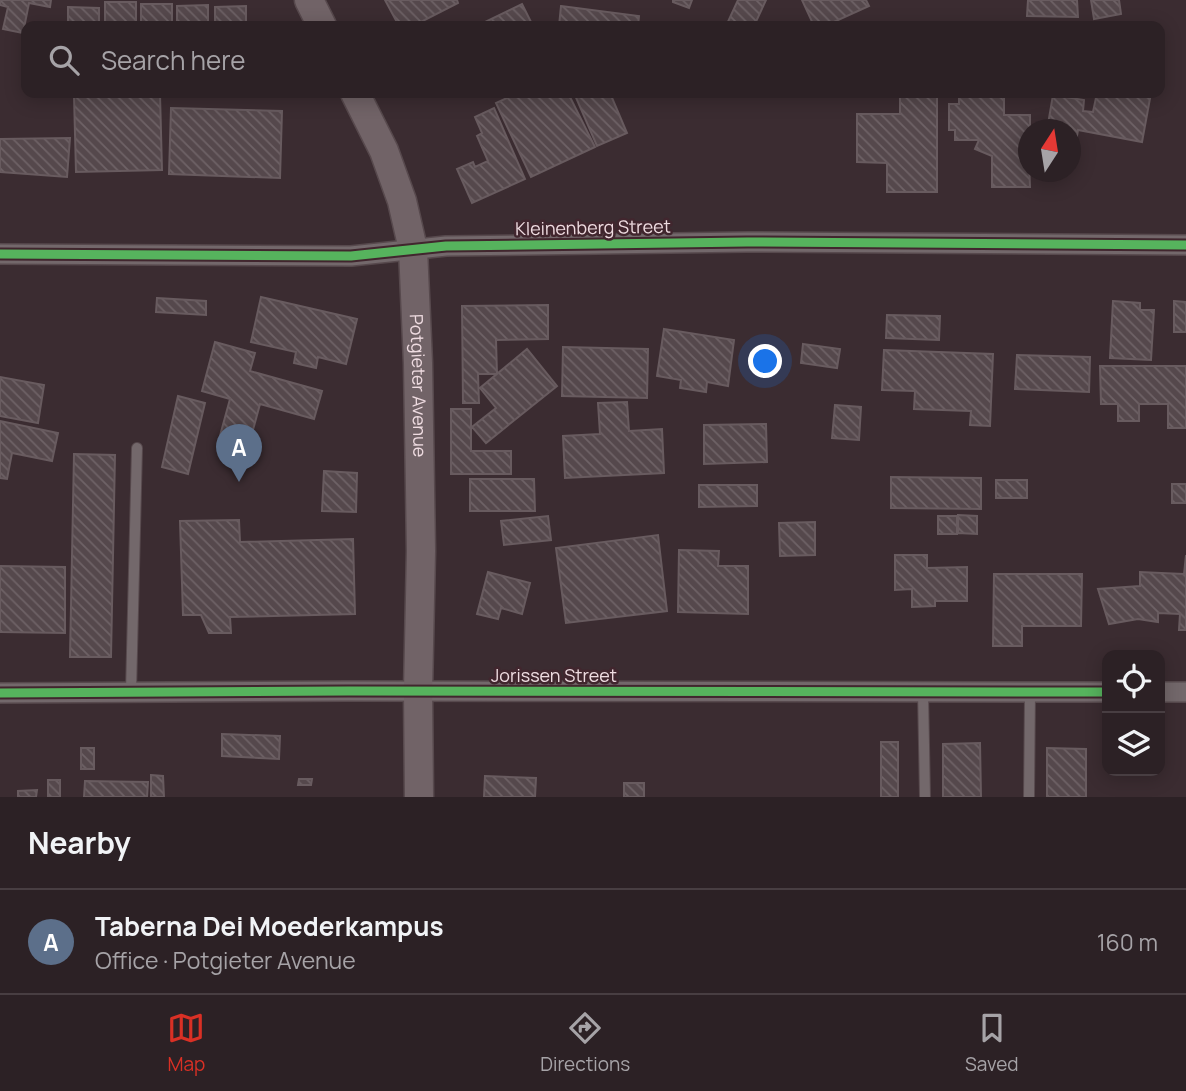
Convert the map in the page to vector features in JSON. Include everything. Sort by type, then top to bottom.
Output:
[{"type":"street","points":[[309,0],[319,21]]},
{"type":"street","name":"Potgieter Avenue","points":[[357,98],[388,163],[402,201],[413,249],[421,551],[419,797]]},
{"type":"street","name":"Kleinenberg Street","points":[[0,254],[351,256],[446,246],[747,242],[1186,245]]},
{"type":"street","name":"Jorissen Street","points":[[0,693],[1102,692]]},
{"type":"street","points":[[1165,692],[1186,692]]},
{"type":"lane","points":[[131,692],[137,448]]},
{"type":"lane","points":[[923,692],[925,797]]},
{"type":"lane","points":[[1029,797],[1030,692]]},
{"type":"building","points":[[0,0],[51,0],[50,7],[29,3],[25,21],[21,21],[21,33],[3,29],[8,7],[0,5]]},
{"type":"building","points":[[385,0],[457,0],[458,3],[423,21],[396,21]]},
{"type":"building","points":[[673,0],[692,0],[689,8]]},
{"type":"building","points":[[738,0],[766,0],[756,21],[728,21]]},
{"type":"building","points":[[802,0],[866,0],[869,6],[836,21],[812,21]]},
{"type":"building","points":[[1028,0],[1077,0],[1078,17],[1027,16]]},
{"type":"building","points":[[1091,0],[1119,0],[1121,14],[1094,19]]},
{"type":"building","points":[[105,2],[136,2],[136,21],[105,21]]},
{"type":"building","points":[[141,4],[172,4],[172,21],[141,21]]},
{"type":"building","points":[[522,4],[530,21],[487,21]]},
{"type":"building","points":[[208,5],[208,21],[177,21],[177,6]]},
{"type":"building","points":[[246,6],[246,21],[215,21],[215,7]]},
{"type":"building","points":[[561,6],[639,16],[638,21],[560,21]]},
{"type":"building","points":[[68,7],[99,8],[99,21],[68,21]]},
{"type":"building","points":[[74,98],[160,98],[162,170],[76,172]]},
{"type":"building","points":[[507,98],[570,98],[595,147],[531,177],[496,103]]},
{"type":"building","points":[[576,98],[612,98],[627,133],[597,146]]},
{"type":"building","points":[[900,98],[937,98],[937,192],[887,192],[887,163],[857,162],[857,114],[900,114]]},
{"type":"building","points":[[959,98],[1004,98],[1004,115],[1030,115],[1030,119],[1018,119],[1018,182],[1030,182],[1030,187],[992,187],[992,156],[975,149],[979,140],[955,140],[955,130],[949,130],[949,104],[959,104]]},
{"type":"building","points":[[1052,98],[1084,100],[1083,111],[1093,112],[1096,98],[1150,98],[1142,142],[1081,131],[1081,119],[1049,119]]},
{"type":"building","points":[[171,108],[282,111],[280,178],[169,174]]},
{"type":"building","points":[[494,108],[525,179],[472,203],[457,169],[473,162],[475,167],[488,161],[477,136],[482,133],[475,117]]},
{"type":"building","points":[[70,138],[67,177],[0,172],[0,139]]},
{"type":"building","points":[[261,297],[357,319],[346,364],[318,357],[316,368],[294,363],[296,352],[251,342]]},
{"type":"building","points":[[157,298],[206,301],[206,315],[156,312]]},
{"type":"building","points":[[1113,301],[1140,303],[1140,310],[1154,310],[1151,360],[1110,358]]},
{"type":"building","points":[[1174,301],[1186,302],[1186,332],[1174,332]]},
{"type":"building","points":[[548,305],[548,339],[496,340],[497,374],[478,374],[479,403],[463,403],[462,306]]},
{"type":"building","points":[[887,315],[940,316],[939,340],[886,338]]},
{"type":"building","points":[[664,329],[734,340],[728,386],[707,382],[706,392],[680,388],[681,380],[657,376]]},
{"type":"building","points":[[215,342],[255,353],[250,371],[322,391],[314,419],[260,404],[247,452],[218,443],[230,399],[202,391]]},
{"type":"building","points":[[803,344],[840,349],[837,368],[801,363]]},
{"type":"building","points":[[563,347],[648,349],[647,398],[562,396]]},
{"type":"building","points":[[527,349],[557,386],[486,443],[472,427],[496,408],[480,388]]},
{"type":"building","points":[[884,350],[993,354],[990,426],[970,425],[971,411],[914,409],[915,391],[882,390]]},
{"type":"building","points":[[1017,355],[1090,357],[1089,392],[1015,389]]},
{"type":"building","points":[[1100,366],[1186,366],[1186,428],[1168,428],[1168,404],[1139,404],[1139,421],[1118,421],[1118,404],[1101,404]]},
{"type":"building","points":[[0,377],[44,385],[38,423],[0,416]]},
{"type":"building","points":[[178,396],[205,403],[188,474],[162,467]]},
{"type":"building","points":[[627,402],[629,431],[662,429],[664,473],[565,478],[563,436],[600,434],[598,403]]},
{"type":"building","points":[[835,405],[861,407],[859,440],[832,438]]},
{"type":"building","points":[[451,409],[471,409],[471,451],[511,451],[511,474],[451,474]]},
{"type":"building","points":[[0,421],[58,433],[52,461],[12,453],[7,479],[0,478]]},
{"type":"building","points":[[766,424],[767,462],[704,464],[704,425]]},
{"type":"building","points":[[74,454],[115,455],[111,657],[70,657]]},
{"type":"building","points":[[324,471],[357,473],[356,512],[322,511]]},
{"type":"building","points":[[891,477],[981,478],[981,509],[891,508]]},
{"type":"building","points":[[470,479],[534,479],[535,511],[470,511]]},
{"type":"building","points":[[996,480],[1027,480],[1027,498],[996,498]]},
{"type":"building","points":[[1172,484],[1186,484],[1186,503],[1172,503]]},
{"type":"building","points":[[699,485],[757,485],[757,506],[699,507]]},
{"type":"building","points":[[958,515],[977,516],[977,534],[958,533]]},
{"type":"building","points":[[548,516],[551,540],[504,545],[501,521]]},
{"type":"building","points":[[938,516],[957,516],[957,534],[938,534]]},
{"type":"building","points":[[239,520],[240,542],[353,539],[355,614],[230,617],[231,633],[209,633],[201,615],[183,615],[180,521]]},
{"type":"building","points":[[815,522],[815,555],[780,556],[779,523]]},
{"type":"building","points":[[658,535],[667,611],[566,623],[556,548]]},
{"type":"building","points":[[679,550],[719,551],[718,566],[748,566],[748,614],[678,612]]},
{"type":"building","points":[[895,555],[927,555],[927,568],[967,567],[967,601],[935,601],[935,606],[912,607],[912,589],[895,590]]},
{"type":"building","points":[[1186,555],[1186,630],[1179,630],[1180,614],[1158,613],[1158,622],[1138,619],[1109,624],[1098,589],[1140,586],[1140,572],[1184,574]]},
{"type":"building","points":[[0,566],[65,567],[65,633],[0,632]]},
{"type":"building","points":[[488,572],[530,583],[522,614],[501,608],[498,619],[477,614]]},
{"type":"building","points":[[994,574],[1082,574],[1081,626],[1022,626],[1022,646],[993,646]]},
{"type":"building","points":[[222,734],[280,736],[279,759],[222,756]]},
{"type":"building","points":[[881,742],[898,742],[898,797],[881,797]]},
{"type":"building","points":[[980,743],[981,797],[943,797],[943,744]]},
{"type":"building","points":[[81,748],[94,748],[94,769],[81,769]]},
{"type":"building","points":[[1047,748],[1086,749],[1086,797],[1047,797]]},
{"type":"building","points":[[151,775],[163,776],[164,797],[151,797]]},
{"type":"building","points":[[485,776],[536,778],[535,797],[484,797]]},
{"type":"building","points":[[299,779],[312,779],[311,785],[298,785]]},
{"type":"building","points":[[48,780],[60,780],[60,797],[48,797]]},
{"type":"building","points":[[85,781],[148,782],[147,797],[84,797]]},
{"type":"building","points":[[624,783],[644,783],[644,797],[624,797]]},
{"type":"building","points":[[37,790],[36,797],[18,797],[18,791]]},
{"type":"cycle path","points":[[0,254],[351,256],[446,246],[747,242],[1186,245]]},
{"type":"cycle path","points":[[0,693],[1102,692]]},
{"type":"place","name":"Taberna Dei Moederkampus","points":[[239,482]]}]
